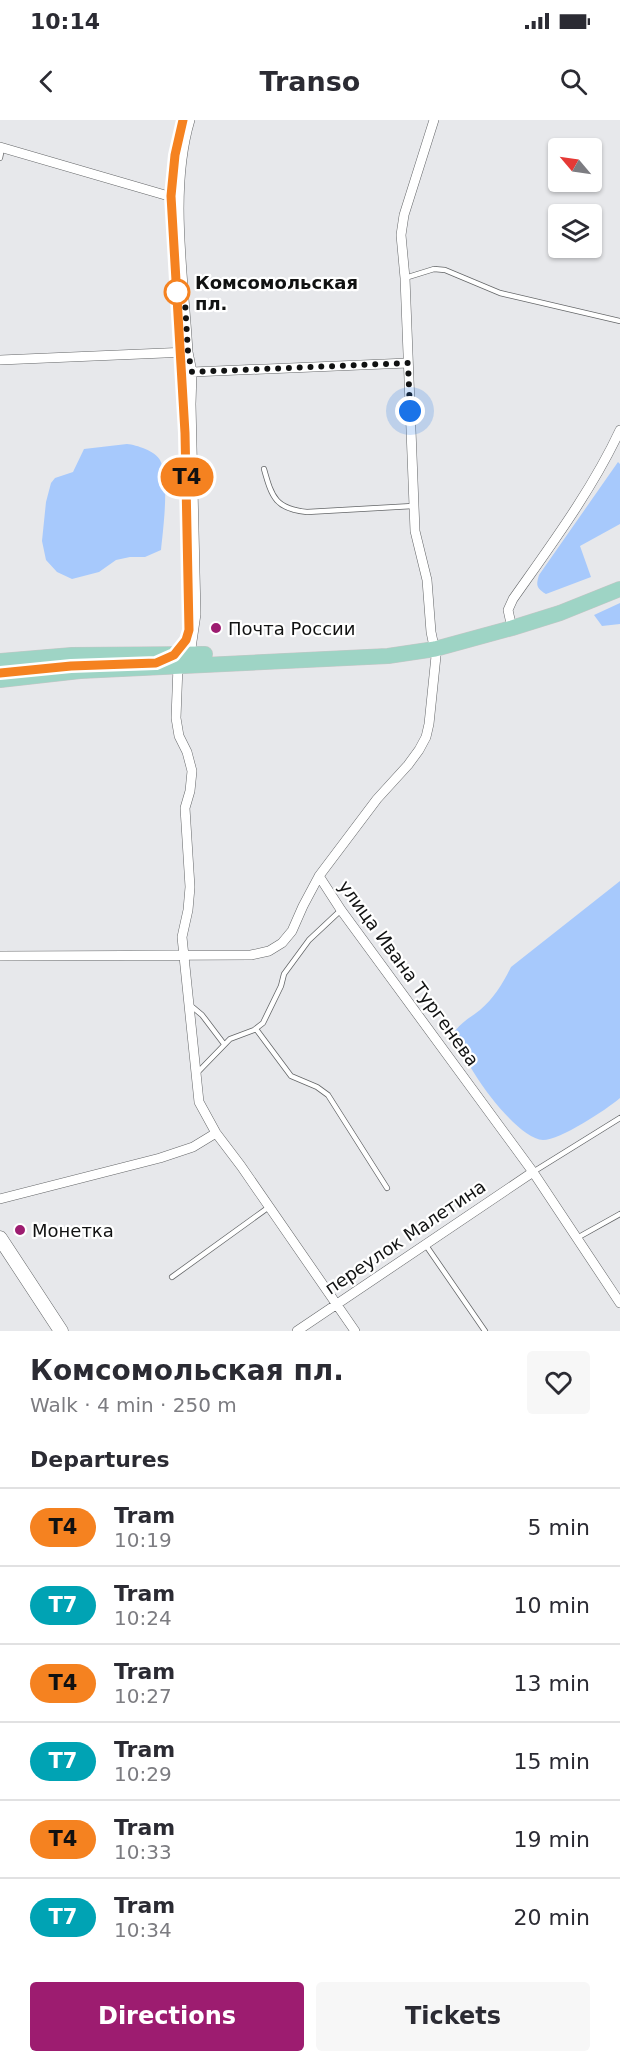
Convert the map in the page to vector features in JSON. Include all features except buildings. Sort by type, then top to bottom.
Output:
[{"type":"main road","points":[[510,623],[620,578]]},
{"type":"main road","points":[[0,661],[72,655],[184,660],[388,656],[510,623],[560,613],[620,589]]},
{"type":"main road","points":[[0,680],[184,660]]},
{"type":"main road","points":[[0,1238],[62,1331]]},
{"type":"street","points":[[190,120],[184,140],[178,196],[188,352],[192,372],[196,614],[184,660],[176,718],[179,736],[187,752],[192,771],[185,808],[190,887],[182,937],[195,1075],[199,1102],[216,1133],[355,1331]]},
{"type":"street","name":"улица Ивана Тургенева","points":[[434,120],[401,225],[415,531],[427,579],[434,644],[435,682],[429,724],[422,744],[408,765],[376,799],[320,876],[341,910],[533,1172],[620,1303]]},
{"type":"street","points":[[1,151],[165,195],[178,196]]},
{"type":"street","points":[[0,360],[188,352]]},
{"type":"street","points":[[192,372],[408,363]]},
{"type":"street","points":[[510,623],[508,610],[513,600],[560,532],[620,430]]},
{"type":"street","points":[[0,956],[251,955],[269,951],[282,943],[292,931],[320,876]]},
{"type":"street","points":[[0,1199],[176,1154],[193,1148],[216,1133]]},
{"type":"street","name":"переулок Малетина","points":[[297,1331],[533,1172]]},
{"type":"lane","points":[[405,278],[434,270],[445,270],[500,293],[620,321]]},
{"type":"lane","points":[[264,470],[273,496],[279,504],[295,511],[414,506]]},
{"type":"lane","points":[[195,1075],[224,1044],[256,1029],[267,1018],[284,974],[309,940],[341,910]]},
{"type":"lane","points":[[190,1005],[202,1015],[224,1044]]},
{"type":"lane","points":[[256,1029],[289,1073],[328,1095],[387,1188]]},
{"type":"lane","points":[[533,1172],[620,1118]]},
{"type":"lane","points":[[172,1277],[269,1207]]},
{"type":"lane","points":[[577,1238],[620,1214]]},
{"type":"lane","points":[[425,1244],[485,1331]]},
{"type":"shaded area","points":[[127,444],[150,451],[158,457],[163,468],[165,504],[161,550],[145,557],[116,560],[99,572],[72,579],[57,572],[46,560],[42,541],[46,502],[51,483],[55,478],[73,472],[84,449]]},
{"type":"shaded area","points":[[618,462],[620,464],[620,524],[580,546],[591,577],[546,594],[538,586],[539,575]]},
{"type":"shaded area","points":[[620,603],[620,624],[602,626],[594,615]]},
{"type":"shaded area","points":[[620,881],[620,1098],[571,1130],[543,1140],[531,1136],[517,1126],[489,1095],[466,1059],[455,1031],[490,1000],[511,967]]},
{"type":"tram line","points":[[0,673],[71,666],[156,663],[174,655],[186,640],[189,630],[185,433],[171,196],[175,155],[183,120]]},
{"type":"tram line","name":"T4","points":[[0,673],[71,666],[156,663],[174,655],[186,640],[190,620],[185,433],[171,196],[175,155],[183,120]]},
{"type":"place","name":"Комсомольская пл.","points":[[177,292]]},
{"type":"place","name":"Почта России","points":[[216,628]]},
{"type":"place","name":"Монетка","points":[[20,1230]]},
{"type":"route","points":[[177,292],[184,285],[188,352],[192,372],[408,363],[410,411]]}]
